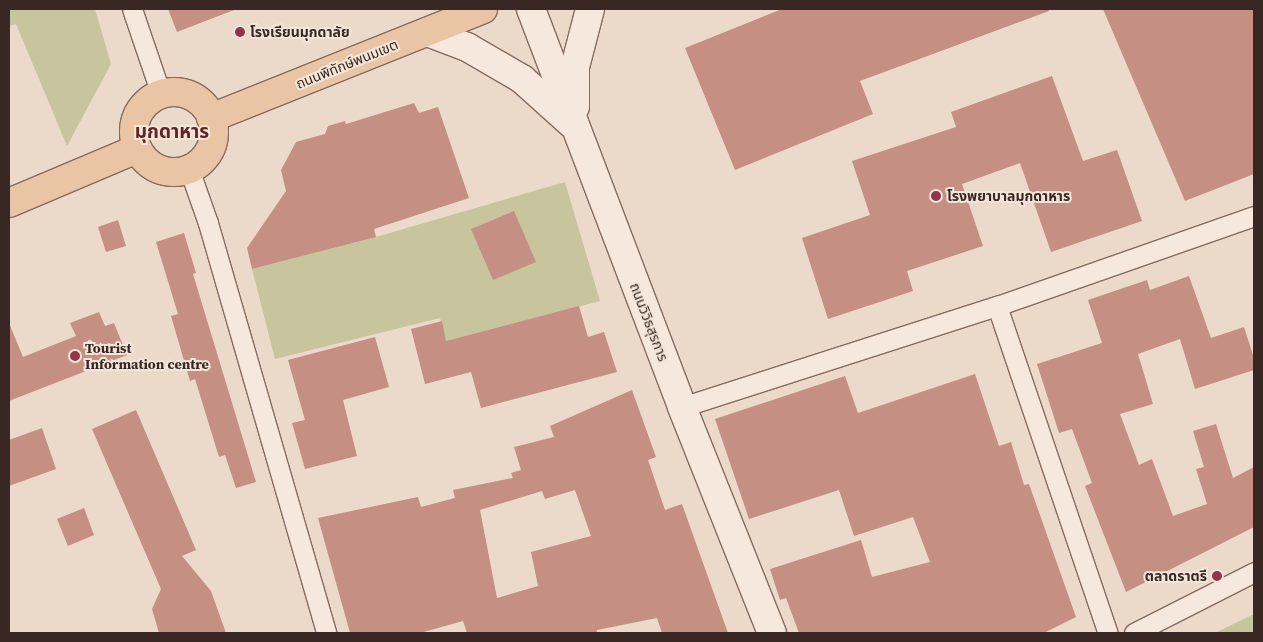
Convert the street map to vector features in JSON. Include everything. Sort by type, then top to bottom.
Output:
[{"type":"main road","name":"ถนนพิทักษ์พนมเขต","points":[[211,118],[483,9]]},
{"type":"main road","name":"ถนนวิวิธสุรการ","points":[[531,9],[682,408],[772,633]]},
{"type":"main road","points":[[575,126],[575,66],[590,9]]},
{"type":"main road","points":[[427,32],[467,47],[522,79],[575,126]]},
{"type":"main road","points":[[184,93],[191,96],[197,99],[211,118],[213,139],[208,152],[189,169],[168,172],[155,168],[137,149],[133,128],[138,112],[147,102],[162,94],[184,93]]},
{"type":"main road","points":[[9,203],[137,149]]},
{"type":"street","points":[[132,9],[162,94]]},
{"type":"street","points":[[189,169],[208,223],[326,633]]},
{"type":"street","points":[[682,408],[997,306],[1254,216]]},
{"type":"street","points":[[997,306],[1108,633]]},
{"type":"street","points":[[1134,633],[1254,572]]},
{"type":"shaded area","points":[[9,9],[95,9],[111,64],[67,146],[16,24],[9,26]]},
{"type":"shaded area","points":[[565,182],[600,301],[446,341],[440,318],[275,359],[252,269],[376,237]]},
{"type":"shaded area","points":[[1254,614],[1254,633],[1215,633]]},
{"type":"building","points":[[168,9],[233,9],[234,10],[177,32]]},
{"type":"building","points":[[782,9],[1048,9],[1049,11],[860,81],[873,114],[735,170],[685,48]]},
{"type":"building","points":[[1103,9],[1254,9],[1254,174],[1185,201]]},
{"type":"building","points":[[1052,76],[1083,161],[1117,150],[1142,221],[1051,252],[1020,163],[962,184],[983,246],[907,271],[913,291],[828,319],[802,238],[870,215],[852,161],[956,127],[951,112]]},
{"type":"building","points":[[414,103],[419,113],[438,107],[469,198],[374,229],[376,237],[252,269],[247,248],[286,191],[281,170],[296,142],[325,134],[328,126],[345,121],[346,124]]},
{"type":"building","points":[[514,211],[536,262],[493,280],[471,229]]},
{"type":"building","points":[[118,220],[126,246],[106,252],[98,227]]},
{"type":"building","points":[[184,233],[196,273],[193,274],[256,482],[236,488],[225,455],[219,457],[195,379],[190,381],[171,316],[178,314],[156,242]]},
{"type":"building","points":[[1189,276],[1211,338],[1244,327],[1254,358],[1254,370],[1195,389],[1180,339],[1138,354],[1153,404],[1120,414],[1139,465],[1152,459],[1173,516],[1207,504],[1196,469],[1204,467],[1193,431],[1216,424],[1233,478],[1254,467],[1254,527],[1126,592],[1085,486],[1092,483],[1072,429],[1059,433],[1037,364],[1102,343],[1088,300],[1147,280],[1150,290]]},
{"type":"building","points":[[579,306],[588,337],[604,332],[617,372],[481,408],[471,372],[425,384],[411,329],[442,321],[446,341]]},
{"type":"building","name":"Tourist Information centre","points":[[99,312],[105,326],[114,323],[127,355],[9,401],[9,323],[23,357],[76,336],[70,323]]},
{"type":"building","points":[[375,337],[389,387],[343,400],[357,456],[305,469],[292,423],[305,420],[288,360]]},
{"type":"building","points":[[975,374],[999,446],[1011,442],[1024,485],[1029,484],[1076,617],[1044,633],[799,633],[786,598],[780,600],[770,569],[861,540],[872,577],[930,562],[913,517],[854,536],[839,490],[749,519],[715,419],[845,376],[858,413]]},
{"type":"building","points":[[632,390],[656,457],[648,460],[665,510],[682,504],[728,633],[662,633],[657,618],[597,630],[597,633],[467,633],[463,621],[420,633],[350,633],[318,518],[418,497],[421,507],[455,498],[453,490],[513,478],[511,473],[521,470],[514,447],[554,437],[550,426]],"holes":[[[575,490],[591,536],[531,552],[538,586],[497,598],[480,510],[542,491],[545,499]]]},
{"type":"building","points":[[136,410],[196,550],[182,556],[211,591],[226,633],[159,633],[152,609],[161,589],[92,429]]},
{"type":"building","points":[[42,428],[56,469],[9,486],[9,440]]},
{"type":"building","points":[[84,508],[94,535],[68,546],[57,519]]},
{"type":"place","name":"โรงเรียนมุกดาลัย","points":[[240,32]]},
{"type":"place","name":"โรงพยาบาลมุกดาหาร","points":[[936,196]]},
{"type":"place","name":"Tourist Information centre","points":[[75,356]]},
{"type":"place","name":"ตลาดราตรี","points":[[1217,576]]},
{"type":"district","name":"มุกดาหาร","points":[[172,132]]}]
